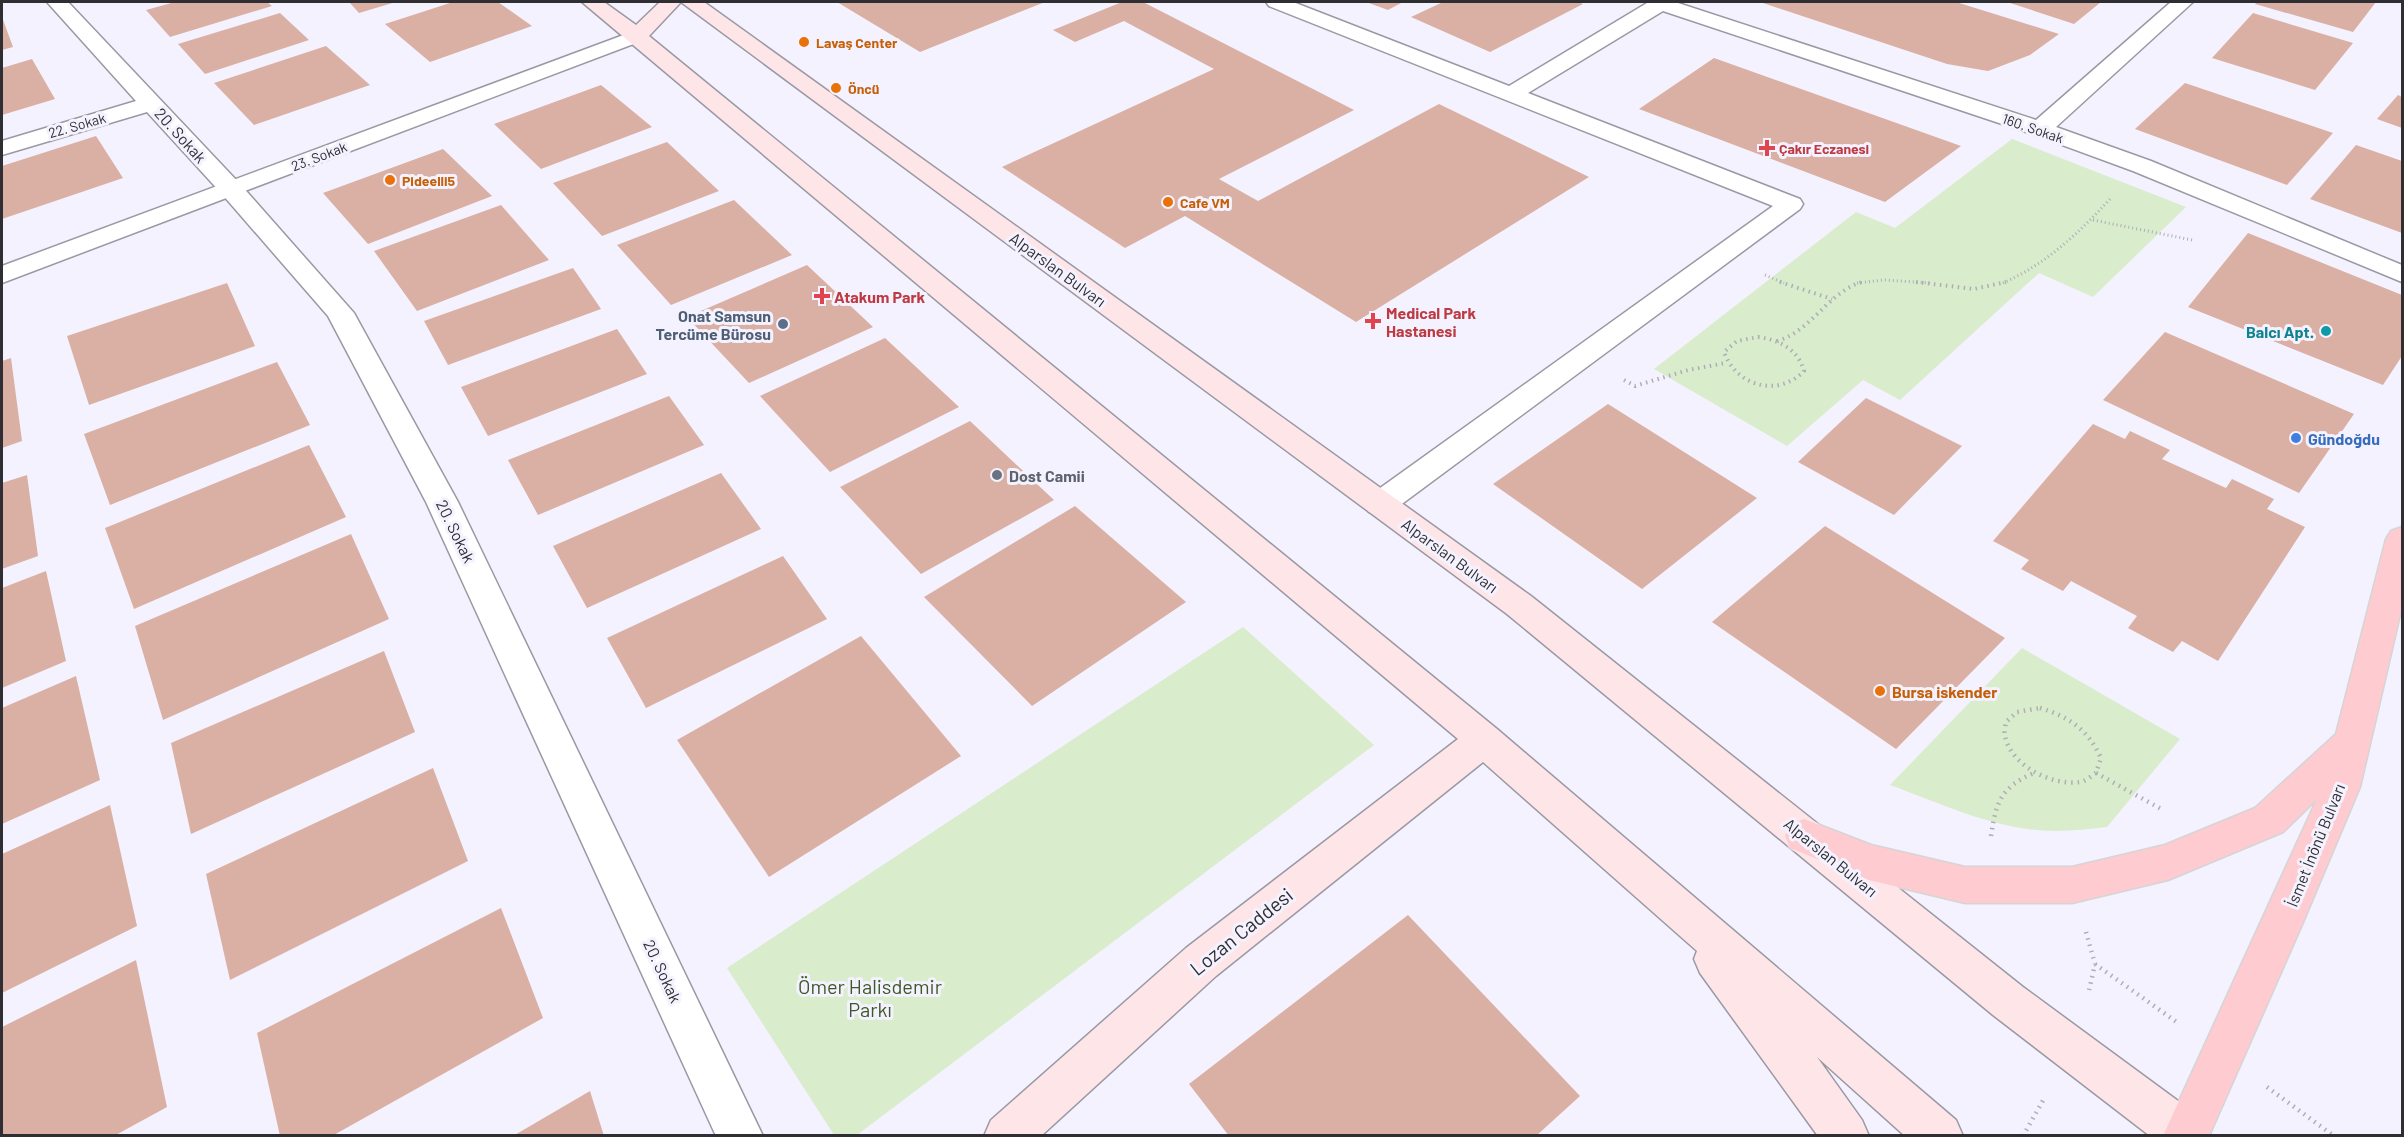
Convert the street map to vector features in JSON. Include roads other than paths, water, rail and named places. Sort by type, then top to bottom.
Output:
[{"type":"main road","points":[[592,2],[637,36],[1484,740],[1940,1136]]},
{"type":"main road","points":[[637,36],[671,2]]},
{"type":"main road","name":"Alparslan Bulvarı","points":[[692,2],[1519,605],[2008,1001],[2187,1135]]},
{"type":"main road","name":"İsmet İnönü Bulvarı","points":[[2187,1135],[2272,949],[2336,798],[2403,539]]},
{"type":"main road","name":"Lozan Caddesi","points":[[1007,1136],[1201,962],[1484,740]]},
{"type":"main road","points":[[1804,836],[1869,862],[1965,885],[2072,885],[2168,862],[2269,820],[2352,742]]},
{"type":"main road","points":[[1672,903],[1790,1057],[1846,1136]]},
{"type":"street","name":"20. Sokak","points":[[57,2],[153,103],[340,313],[442,502],[740,1136]]},
{"type":"street","points":[[1276,2],[1791,204],[1380,504]]},
{"type":"street","points":[[1511,94],[1659,2]]},
{"type":"street","name":"160. Sokak","points":[[1659,2],[2040,129],[2142,166],[2403,274]]},
{"type":"street","points":[[2040,129],[2183,2]]},
{"type":"street","name":"23. Sokak","points":[[2,275],[637,36]]},
{"type":"street","name":"22. Sokak","points":[[2,148],[153,103]]},
{"type":"place","name":"Lavaş Center","points":[[804,42]]},
{"type":"place","name":"Öncü","points":[[836,88]]},
{"type":"place","name":"Çakır Eczanesi","points":[[1767,148]]},
{"type":"place","name":"Pideelli5","points":[[390,180]]},
{"type":"place","name":"Cafe VM","points":[[1168,202]]},
{"type":"place","name":"Atakum Park","points":[[822,296]]},
{"type":"place","name":"Medical Park Hastanesi","points":[[1373,321]]},
{"type":"place","name":"Onat Samsun Tercüme Bürosu","points":[[783,324]]},
{"type":"place","name":"Balcı Apt.","points":[[2326,331]]},
{"type":"place","name":"Gündoğdu","points":[[2296,438]]},
{"type":"place","name":"Dost Camii","points":[[997,475]]},
{"type":"place","name":"Bursa iskender","points":[[1880,691]]},
{"type":"park label","name":"Ömer Halisdemir Parkı","points":[[870,998]]}]
